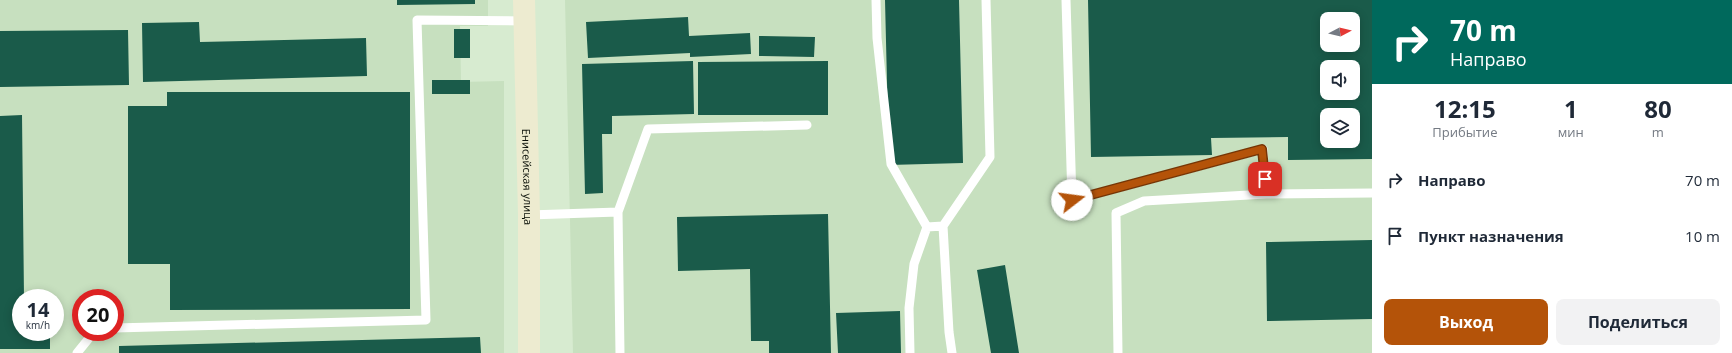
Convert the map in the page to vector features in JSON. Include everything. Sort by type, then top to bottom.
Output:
[{"type":"street","name":"Енисейская улица","points":[[525,10],[529,215],[529,353]]},
{"type":"lane","points":[[876,0],[877,38],[891,164],[927,227],[914,264],[909,308],[910,353]]},
{"type":"lane","points":[[952,353],[949,332],[942,226],[990,157],[986,0]]},
{"type":"lane","points":[[1066,0],[1072,200],[1262,149],[1266,194]]},
{"type":"lane","points":[[124,328],[426,320],[417,20],[525,10]]},
{"type":"lane","points":[[620,353],[618,212],[648,129],[807,125]]},
{"type":"lane","points":[[1118,353],[1116,213],[1144,201],[1266,194],[1372,193]]},
{"type":"lane","points":[[529,215],[618,212]]},
{"type":"lane","points":[[927,227],[942,226]]},
{"type":"lane","points":[[77,353],[87,341]]},
{"type":"shaded area","points":[[0,0],[488,0],[488,26],[460,26],[461,82],[504,81],[504,353],[0,353]]},
{"type":"shaded area","points":[[565,0],[1372,0],[1372,353],[573,353]]},
{"type":"building","points":[[397,0],[475,0],[475,4],[397,5]]},
{"type":"building","points":[[885,0],[959,0],[963,163],[889,165]]},
{"type":"building","points":[[1088,0],[1372,0],[1372,159],[1288,160],[1288,137],[1211,138],[1212,155],[1091,157]]},
{"type":"building","points":[[688,17],[689,36],[750,33],[751,54],[690,57],[690,53],[588,58],[586,22]]},
{"type":"building","points":[[199,22],[200,42],[366,38],[367,76],[143,82],[142,23]]},
{"type":"building","points":[[454,29],[470,29],[470,58],[454,58]]},
{"type":"building","points":[[128,30],[129,85],[0,87],[0,31]]},
{"type":"building","points":[[759,36],[815,37],[814,57],[759,56]]},
{"type":"building","points":[[693,61],[694,114],[612,116],[612,134],[602,134],[603,193],[585,194],[582,64]]},
{"type":"building","points":[[828,61],[828,115],[698,115],[698,62]]},
{"type":"building","points":[[432,80],[470,80],[470,94],[432,94]]},
{"type":"building","points":[[167,92],[410,92],[410,309],[170,310],[170,264],[128,264],[128,106],[167,106]]},
{"type":"building","points":[[22,115],[24,289],[12,289],[12,341],[50,341],[50,349],[0,349],[0,116]]},
{"type":"building","points":[[828,214],[831,353],[769,353],[769,341],[751,341],[750,269],[678,271],[677,217]]},
{"type":"building","points":[[1372,240],[1372,319],[1267,321],[1266,242]]},
{"type":"building","points":[[1005,265],[1019,353],[991,353],[977,270]]},
{"type":"building","points":[[900,311],[901,353],[838,353],[836,313]]},
{"type":"building","points":[[480,337],[481,353],[119,353],[119,346]]},
{"type":"route","points":[[1072,200],[1262,149],[1265,179]]}]
